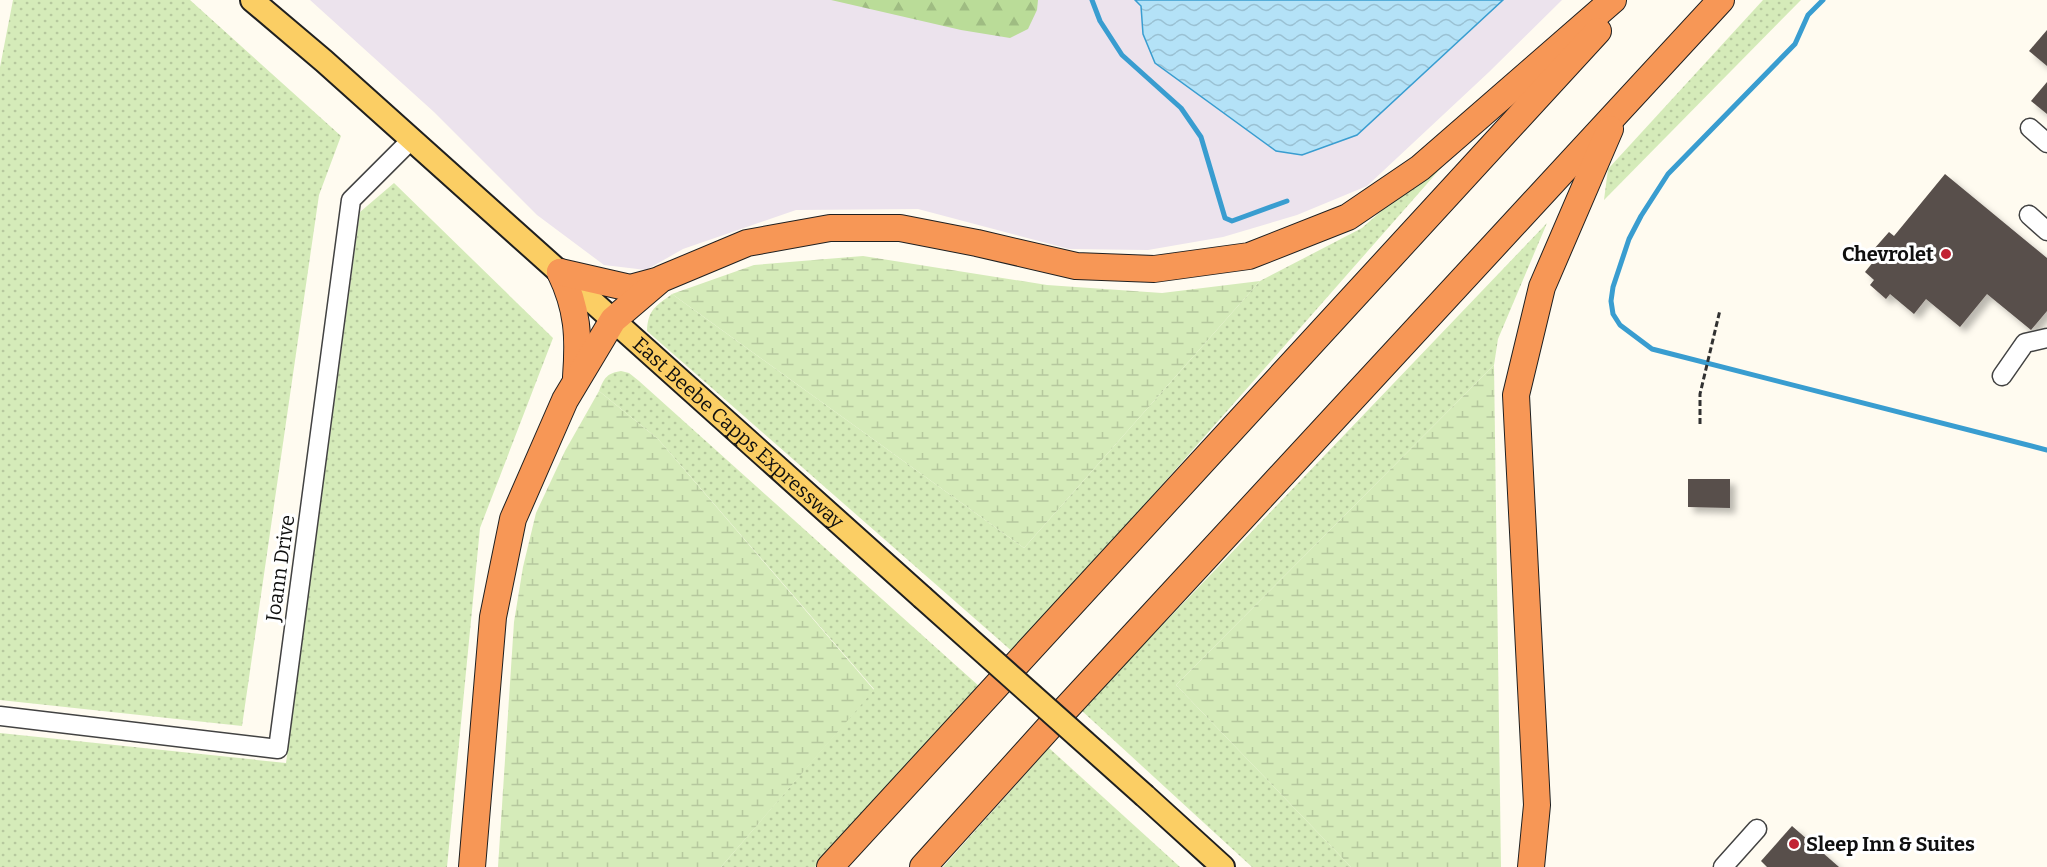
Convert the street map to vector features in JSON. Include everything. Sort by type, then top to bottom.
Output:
[{"type":"highway","points":[[560,272],[630,288],[661,279],[747,243],[830,228],[900,228],[1076,266],[1154,269],[1249,256],[1348,217],[1420,168],[1613,0]]},
{"type":"highway","points":[[830,867],[1627,0]]},
{"type":"highway","points":[[923,867],[1069,705],[1721,0]]},
{"type":"highway","points":[[1531,867],[1537,805],[1516,395],[1542,287],[1617,112]]},
{"type":"highway","points":[[560,272],[571,294],[578,336],[576,381]]},
{"type":"highway","points":[[472,867],[493,617],[511,530],[518,508],[565,400],[613,320],[661,279]]},
{"type":"main road","name":"East Beebe Capps Expressway","points":[[252,0],[412,139],[1223,867]]},
{"type":"street","points":[[2030,128],[2047,143]]},
{"type":"street","name":"Joann Drive","points":[[0,716],[278,749],[351,200],[412,139]]},
{"type":"street","points":[[2029,215],[2047,231]]},
{"type":"street","points":[[2002,376],[2025,343],[2047,338]]},
{"type":"street","points":[[1723,867],[1757,829]]},
{"type":"path","points":[[1700,424],[1700,394],[1720,310]]},
{"type":"shaded area","points":[[310,0],[1562,0],[1367,186],[1297,215],[1223,237],[1148,250],[1069,249],[918,209],[796,210],[683,249],[646,270],[604,265],[537,215],[434,112]]},
{"type":"green space","points":[[13,0],[190,0],[341,136],[319,195],[242,726],[0,700],[0,67]]},
{"type":"green space","points":[[831,0],[1038,0],[1037,10],[1028,29],[1010,38],[961,30]]},
{"type":"green space","points":[[1763,0],[1801,0],[1604,200],[1608,169]]},
{"type":"green space","points":[[1477,127],[1014,653],[647,331],[651,313],[657,305],[672,294],[1024,548],[1260,281],[1362,228]]},
{"type":"green space","points":[[394,183],[553,338],[480,528],[447,867],[0,867],[0,733],[286,763],[360,212]]},
{"type":"green space","points":[[1547,223],[1498,339],[1494,365],[1176,685],[1351,867],[1252,867],[1081,710]]},
{"type":"green space","points":[[863,256],[1047,285],[1162,293],[1260,281],[1024,548],[672,294],[754,265]]},
{"type":"green space","points":[[1494,365],[1501,867],[1351,867],[1176,685]]},
{"type":"green space","points":[[621,371],[629,373],[639,381],[980,687],[815,867],[721,867],[874,689],[658,439],[599,391],[607,377]]},
{"type":"green space","points":[[599,391],[658,439],[874,690],[721,867],[498,867],[514,622],[523,567],[536,513],[565,451]]},
{"type":"green space","points":[[1049,748],[1180,867],[943,867]]},
{"type":"water","points":[[1135,0],[1503,0],[1357,135],[1302,155],[1276,151],[1155,63],[1143,34],[1141,6]]},
{"type":"building","points":[[2047,30],[2047,66],[2029,51]]},
{"type":"building","points":[[2047,82],[2047,114],[2031,101]]},
{"type":"building","points":[[1945,174],[2047,258],[2047,311],[2031,330],[1987,294],[1960,327],[1926,299],[1914,314],[1890,294],[1886,299],[1870,285],[1874,280],[1865,272],[1878,256],[1874,249],[1889,232],[1894,236]]},
{"type":"building","points":[[1688,479],[1730,479],[1730,508],[1688,507]]},
{"type":"building","name":"Sleep Inn & Suites","points":[[1792,826],[1839,867],[1767,867],[1761,861]]},
{"type":"waterway","points":[[1092,0],[1100,21],[1122,55],[1181,108],[1201,137],[1225,218],[1232,221],[1287,201]]},
{"type":"waterway","points":[[1823,0],[1808,15],[1795,44],[1668,174],[1629,239],[1613,287],[1611,301],[1613,314],[1620,325],[1652,349],[2047,450]]},
{"type":"place","name":"Chevrolet","points":[[1946,254]]},
{"type":"place","name":"Sleep Inn & Suites","points":[[1794,844]]}]
